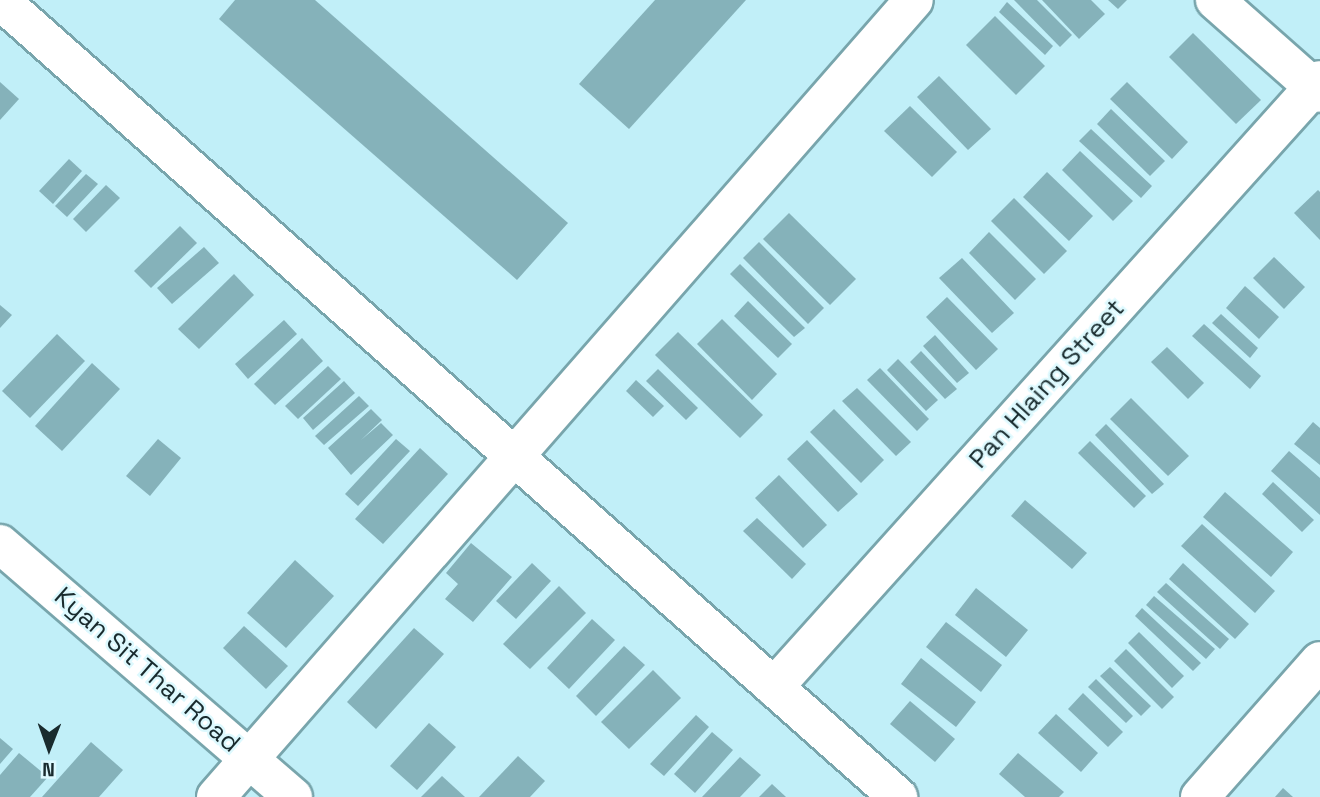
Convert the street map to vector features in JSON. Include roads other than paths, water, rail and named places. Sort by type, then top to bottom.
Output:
[{"type":"street","points":[[0,0],[898,797]]},
{"type":"street","points":[[216,797],[914,0]]},
{"type":"street","points":[[1215,0],[1318,87]]},
{"type":"street","name":"Pan Hlaing Street","points":[[774,687],[1318,87]]},
{"type":"street","name":"Kyan Sit Thar Road","points":[[0,544],[293,797]]},
{"type":"street","points":[[1200,797],[1320,661]]}]
